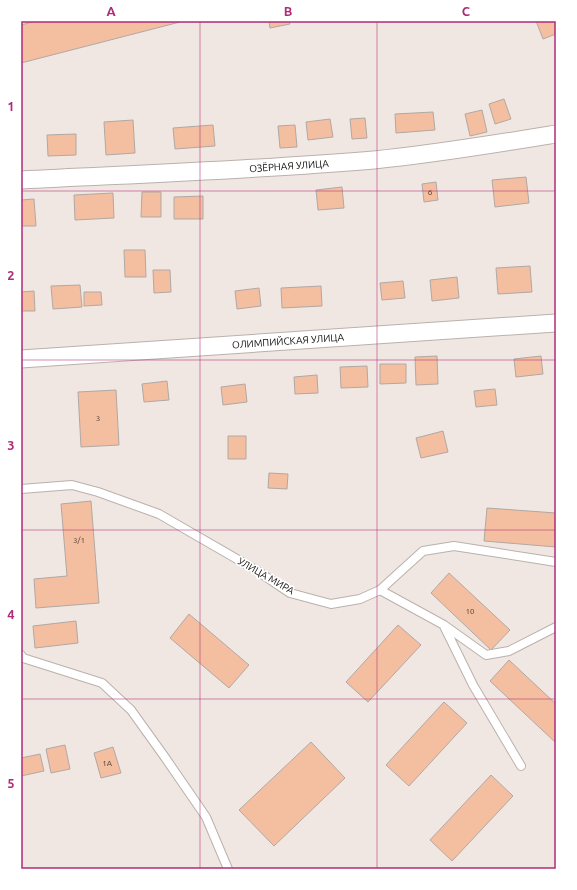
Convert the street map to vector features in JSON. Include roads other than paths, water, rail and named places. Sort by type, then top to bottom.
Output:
[{"type":"street","name":"ОЗЁРНАЯ УЛИЦА","points":[[21,180],[237,170],[374,160],[468,149],[556,134]]},
{"type":"street","name":"ОЛИМПИЙСКАЯ УЛИЦА","points":[[21,359],[556,323]]},
{"type":"lane","name":"УЛИЦА МИРА","points":[[21,489],[72,485],[98,492],[159,514],[256,570],[290,593],[331,604],[360,599],[380,590],[423,551],[454,546],[556,562]]},
{"type":"lane","points":[[380,590],[444,625],[486,655],[508,651],[556,627]]},
{"type":"lane","points":[[444,625],[473,685],[521,766]]},
{"type":"lane","points":[[21,655],[23,658],[102,683],[131,710],[206,817],[228,869]]}]
